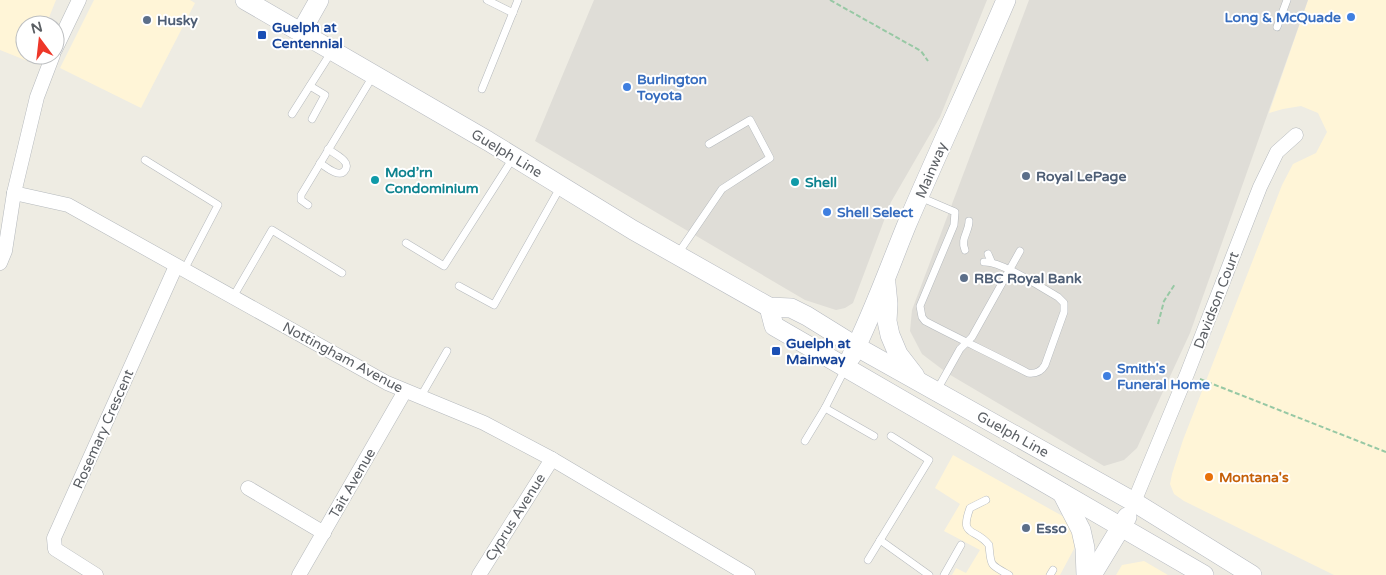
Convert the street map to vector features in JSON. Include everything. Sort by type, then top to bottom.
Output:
[{"type":"main road","name":"Guelph Line","points":[[245,0],[514,157],[676,255],[769,307],[791,308],[1134,502],[1252,575]]},
{"type":"main road","points":[[301,32],[319,0]]},
{"type":"main road","name":"Mainway","points":[[846,368],[857,347],[942,144],[970,85],[1006,0]]},
{"type":"main road","points":[[886,277],[887,321],[893,343],[906,366],[933,390]]},
{"type":"main road","name":"Guelph Line","points":[[769,307],[774,326],[1204,575]]},
{"type":"main road","points":[[1062,492],[1081,530],[1085,548],[1086,575]]},
{"type":"main road","name":"Davidson Court","points":[[1092,575],[1122,528],[1134,502]]},
{"type":"street","points":[[65,29],[79,0]]},
{"type":"street","points":[[0,263],[5,251],[14,193],[37,97],[49,65]]},
{"type":"street","name":"Davidson Court","points":[[1134,502],[1260,187],[1277,152],[1296,135]]},
{"type":"street","name":"Nottingham Avenue","points":[[14,193],[68,205],[405,391],[421,396],[484,424],[552,459],[748,575]]},
{"type":"street","name":"Rosemary Crescent","points":[[96,575],[55,549],[54,538],[180,268]]},
{"type":"street","name":"Tait Avenue","points":[[299,575],[405,391]]},
{"type":"street","name":"Cyprus Avenue","points":[[479,575],[552,459]]},
{"type":"street","points":[[248,488],[324,533]]},
{"type":"lane","points":[[487,0],[513,13]]},
{"type":"lane","points":[[482,89],[518,0]]},
{"type":"lane","points":[[1277,27],[1287,0]]},
{"type":"lane","points":[[292,114],[332,50]]},
{"type":"lane","points":[[308,205],[301,200],[301,195],[374,75]]},
{"type":"lane","points":[[310,86],[325,95],[312,119]]},
{"type":"lane","points":[[676,255],[722,189],[770,158],[750,120],[709,144]]},
{"type":"lane","points":[[320,163],[336,173],[342,173],[346,169],[345,162],[328,150]]},
{"type":"lane","points":[[406,244],[444,266],[514,157]]},
{"type":"lane","points":[[145,160],[218,205],[180,268]]},
{"type":"lane","points":[[459,286],[494,305],[561,186]]},
{"type":"lane","points":[[920,197],[955,212],[954,225],[920,306],[920,311],[925,321],[966,343],[982,348],[1028,373],[1036,373],[1043,369],[1064,312],[1064,303],[1058,297],[988,259]]},
{"type":"lane","points":[[965,246],[969,221]]},
{"type":"lane","points":[[232,297],[272,230],[342,273]]},
{"type":"lane","points":[[933,390],[960,349],[972,337],[1020,251]]},
{"type":"lane","points":[[421,396],[447,352]]},
{"type":"lane","points":[[805,441],[846,368]]},
{"type":"lane","points":[[825,408],[874,436]]},
{"type":"lane","points":[[868,560],[929,460],[892,436]]},
{"type":"lane","points":[[986,500],[970,508],[965,521],[967,527],[989,545],[989,560],[991,564],[1009,575]]},
{"type":"lane","points":[[880,540],[929,575]]},
{"type":"lane","points":[[944,575],[961,545]]},
{"type":"path","points":[[830,0],[921,51],[928,61]]},
{"type":"path","points":[[1158,324],[1164,302],[1174,284]]},
{"type":"path","points":[[1186,374],[1386,452]]},
{"type":"shaded area","points":[[0,0],[56,0],[50,15],[15,15],[15,56],[0,50]]},
{"type":"shaded area","points":[[94,0],[190,0],[195,3],[141,108],[60,68],[62,65],[65,65],[65,58]]},
{"type":"shaded area","points":[[594,0],[987,0],[940,117],[891,202],[853,303],[845,308],[836,310],[805,300],[535,141]]},
{"type":"shaded area","points":[[1029,0],[1308,0],[1190,333],[1137,448],[1124,460],[1104,466],[947,373],[922,354],[910,331],[912,310]]},
{"type":"shaded area","points":[[1308,0],[1386,0],[1386,575],[1334,575],[1184,501],[1174,494],[1170,484],[1183,440],[1282,185],[1293,164],[1316,153],[1327,132],[1318,113],[1301,106],[1269,113]]},
{"type":"shaded area","points":[[953,455],[1066,518],[1073,532],[1075,547],[1060,575],[952,575],[956,568],[966,573],[980,550],[944,531],[960,504],[935,488]]},
{"type":"shaded area","points":[[1144,561],[1168,575],[1116,575],[1122,565]]},
{"type":"place","name":"Long & McQuade","points":[[1351,17]]},
{"type":"place","name":"Husky","points":[[147,20]]},
{"type":"place","name":"Guelph at Centennial","points":[[262,35]]},
{"type":"place","name":"Burlington Toyota","points":[[627,87]]},
{"type":"place","name":"Royal LePage","points":[[1026,176]]},
{"type":"place","name":"Mod’rn Condominium","points":[[375,180]]},
{"type":"place","name":"Shell","points":[[795,182]]},
{"type":"place","name":"Shell Select","points":[[827,212]]},
{"type":"place","name":"RBC Royal Bank","points":[[964,278]]},
{"type":"place","name":"Guelph at Mainway","points":[[776,351]]},
{"type":"place","name":"Smith's Funeral Home","points":[[1107,376]]},
{"type":"place","name":"Montana's","points":[[1209,477]]},
{"type":"place","name":"Esso","points":[[1026,528]]}]
